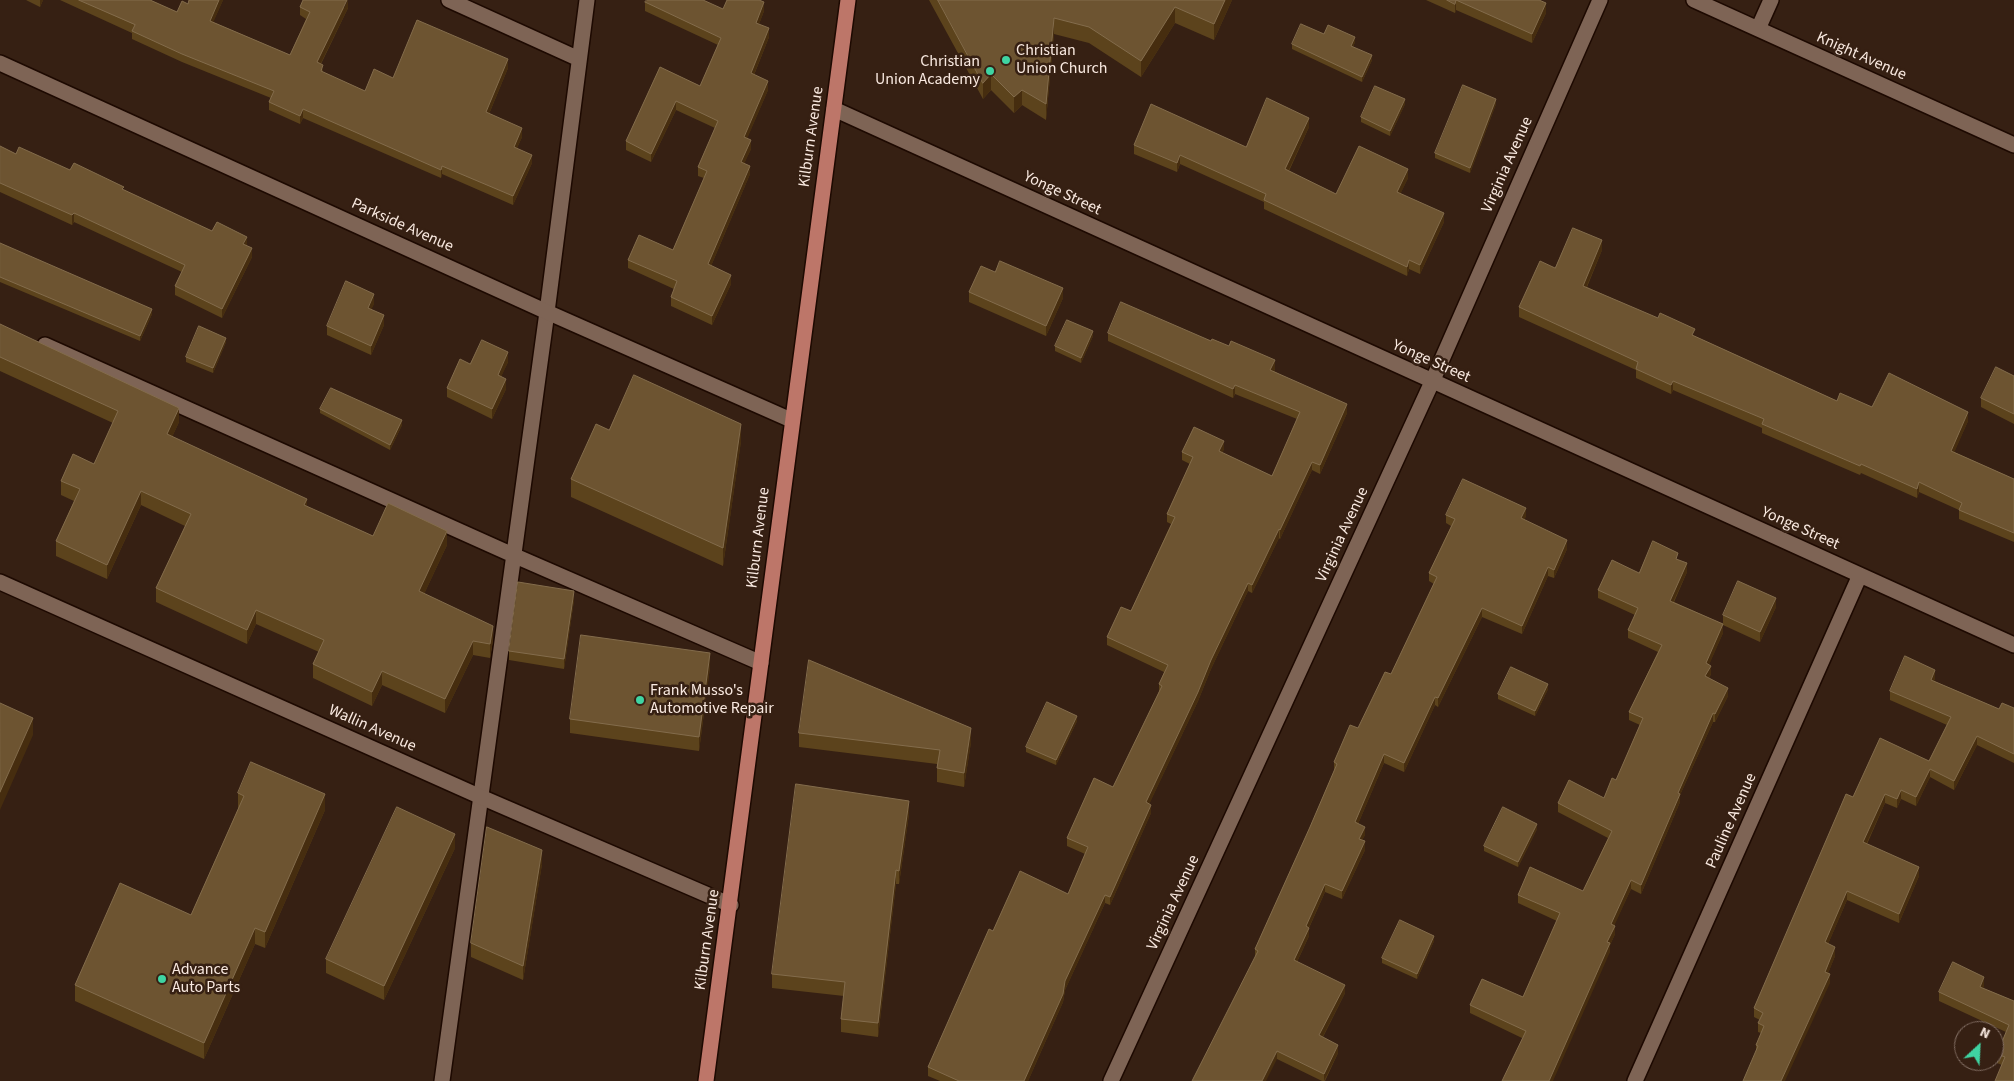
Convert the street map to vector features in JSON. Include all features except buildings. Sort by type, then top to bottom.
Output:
[{"type":"main road","name":"Kilburn Avenue","points":[[706,1081],[731,905],[791,420],[848,0]]},
{"type":"street","points":[[449,0],[579,59]]},
{"type":"street","points":[[442,1081],[547,312],[587,0]]},
{"type":"street","name":"Virginia Avenue","points":[[1111,1081],[1432,382],[1600,0]]},
{"type":"street","name":"Knight Avenue","points":[[1694,0],[2014,144]]},
{"type":"street","points":[[1758,30],[1771,0]]},
{"type":"street","name":"Parkside Avenue","points":[[0,62],[547,312],[791,420]]},
{"type":"street","name":"Yonge Street","points":[[834,109],[2014,645]]},
{"type":"street","points":[[27,337],[513,555],[761,663]]},
{"type":"street","name":"Pauline Avenue","points":[[1635,1081],[1860,575]]},
{"type":"street","name":"Wallin Avenue","points":[[0,582],[481,797],[731,905]]},
{"type":"place","name":"Christian Union Church","points":[[1006,60]]},
{"type":"place","name":"Christian Union Academy","points":[[990,71]]},
{"type":"place","name":"Frank Musso's Automotive Repair","points":[[640,700]]},
{"type":"place","name":"Advance Auto Parts","points":[[162,979]]}]
